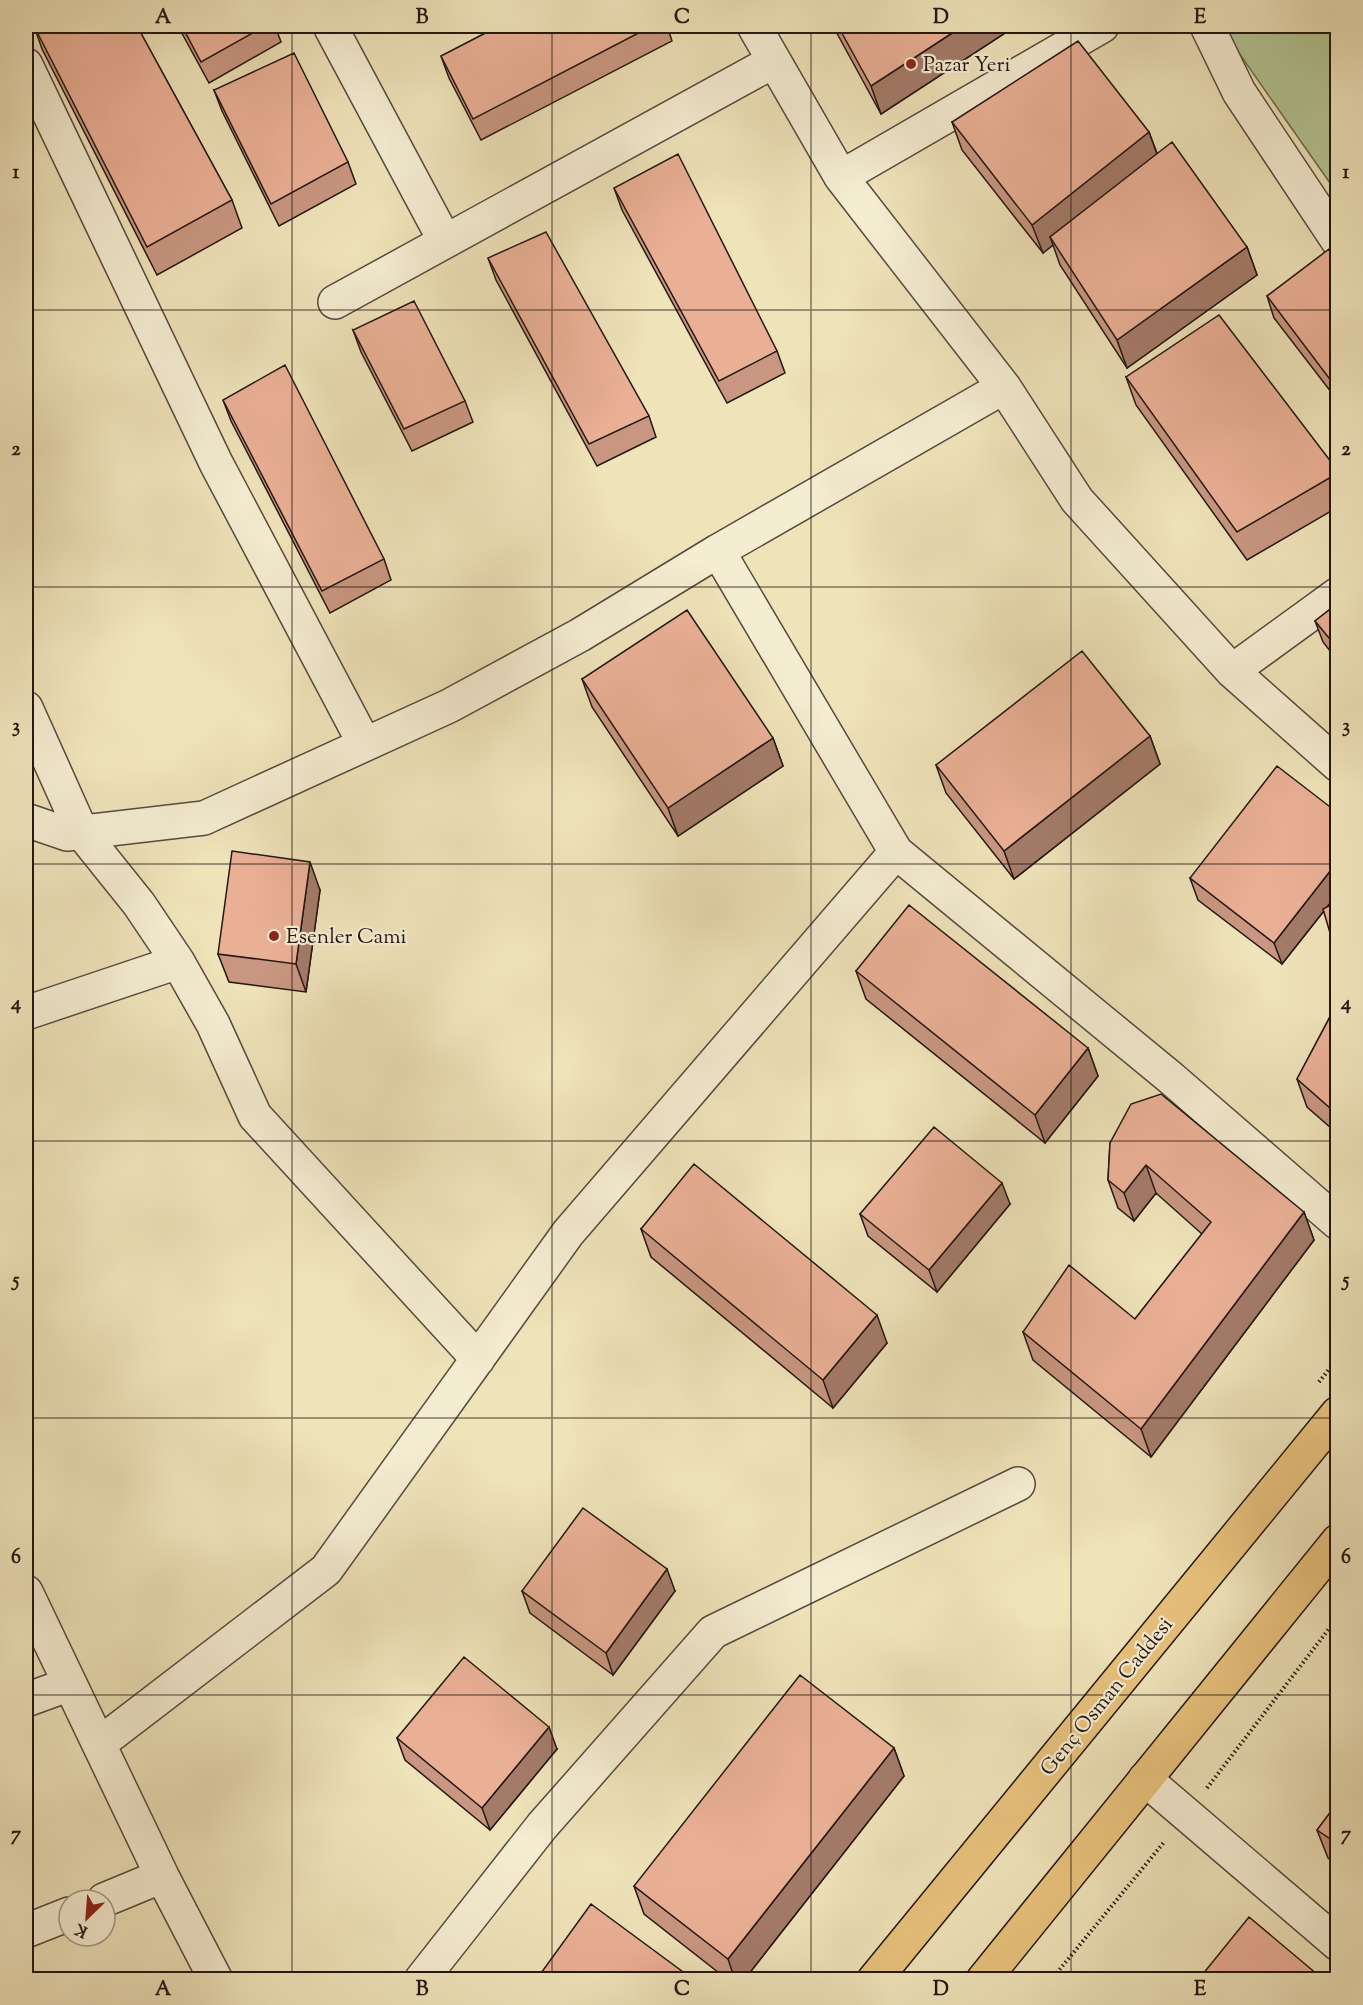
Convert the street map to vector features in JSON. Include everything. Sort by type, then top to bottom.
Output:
[{"type":"main road","name":"Genç Osman Caddesi","points":[[874,1980],[1338,1413]]},
{"type":"main road","points":[[983,1980],[1338,1540]]},
{"type":"street","points":[[330,26],[445,241]]},
{"type":"street","points":[[754,26],[841,177],[1004,387],[1077,500],[1232,671],[1338,765]]},
{"type":"street","points":[[841,177],[1102,26]]},
{"type":"street","points":[[1207,26],[1239,92],[1338,241]]},
{"type":"street","points":[[335,302],[774,61]]},
{"type":"street","points":[[26,65],[216,463],[364,743]]},
{"type":"street","points":[[26,820],[67,834],[204,818],[449,706],[490,684],[580,635],[718,551],[1004,387]]},
{"type":"street","points":[[718,551],[896,852],[1170,1078],[1338,1223]]},
{"type":"street","points":[[1232,671],[1338,594]]},
{"type":"street","points":[[26,708],[82,833],[140,904],[178,962],[213,1024],[255,1116],[477,1359]]},
{"type":"street","points":[[99,1744],[326,1570],[568,1233],[896,852]]},
{"type":"street","points":[[26,1013],[178,962]]},
{"type":"street","points":[[422,1980],[542,1826],[713,1632],[1018,1484]]},
{"type":"street","points":[[26,1592],[162,1876],[216,1980]]},
{"type":"street","points":[[26,1700],[70,1684]]},
{"type":"street","points":[[1145,1779],[1338,1944]]},
{"type":"street","points":[[117,1895],[162,1876]]},
{"type":"street","points":[[26,1931],[57,1919]]},
{"type":"green space","points":[[1220,26],[1337,26],[1337,193]]},
{"type":"building","points":[[34,26],[137,26],[232,200],[147,247]]},
{"type":"building","points":[[182,26],[265,26],[201,62]]},
{"type":"building","points":[[499,26],[652,26],[473,119],[441,56]]},
{"type":"building","points":[[838,26],[963,26],[871,86]]},
{"type":"building","points":[[1078,41],[1149,132],[1032,225],[952,122]]},
{"type":"building","points":[[294,53],[348,162],[271,204],[214,90]]},
{"type":"building","points":[[1172,142],[1247,247],[1117,340],[1050,237]]},
{"type":"building","points":[[678,154],[777,351],[719,381],[614,188]]},
{"type":"building","points":[[546,232],[649,416],[589,444],[488,258]]},
{"type":"building","points":[[1329,249],[1338,261],[1338,390],[1267,296]]},
{"type":"building","points":[[414,301],[465,401],[404,429],[353,330]]},
{"type":"building","points":[[1219,315],[1338,471],[1237,532],[1126,377]]},
{"type":"building","points":[[285,365],[384,559],[322,591],[223,400]]},
{"type":"building","points":[[1338,603],[1338,649],[1315,621]]},
{"type":"building","points":[[687,610],[773,738],[668,808],[582,679]]},
{"type":"building","points":[[1082,651],[1150,736],[1004,851],[936,765]]},
{"type":"building","points":[[1277,766],[1338,813],[1338,861],[1274,943],[1190,878]]},
{"type":"building","name":"Esenler Cami","points":[[232,851],[310,862],[296,964],[218,954]]},
{"type":"building","points":[[1338,901],[1338,960],[1323,909]]},
{"type":"building","points":[[909,905],[1088,1048],[1035,1115],[856,971]]},
{"type":"building","points":[[1338,962],[1338,1115],[1297,1079],[1332,1013]]},
{"type":"building","points":[[1161,1094],[1304,1212],[1141,1429],[1023,1332],[1069,1265],[1135,1319],[1211,1222],[1146,1165],[1124,1193],[1108,1180],[1110,1143],[1131,1104]]},
{"type":"building","points":[[934,1127],[1002,1183],[929,1270],[860,1214]]},
{"type":"building","points":[[694,1164],[877,1315],[823,1380],[641,1229]]},
{"type":"building","points":[[583,1508],[667,1569],[606,1653],[522,1591]]},
{"type":"building","points":[[464,1657],[549,1727],[482,1808],[397,1738]]},
{"type":"building","points":[[800,1675],[894,1748],[728,1959],[634,1886]]},
{"type":"building","points":[[1338,1802],[1338,1844],[1317,1830]]},
{"type":"building","points":[[591,1904],[694,1980],[536,1980]]},
{"type":"building","points":[[1249,1917],[1324,1980],[1198,1980]]},
{"type":"place","name":"Pazar Yeri","points":[[911,64]]},
{"type":"place","name":"Esenler Cami","points":[[274,936]]}]
